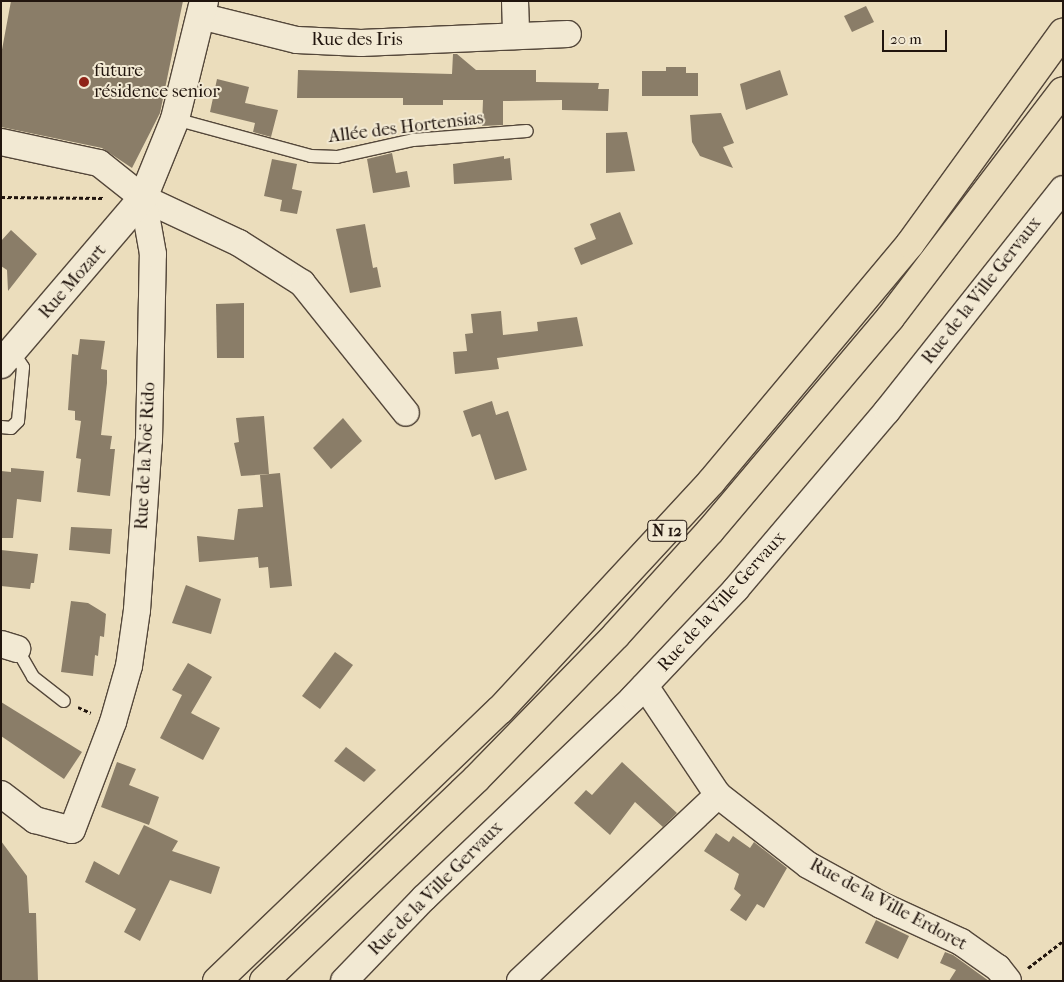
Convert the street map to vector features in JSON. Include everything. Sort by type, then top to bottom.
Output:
[{"type":"highway","name":"N 12","points":[[217,981],[500,710],[711,482],[910,244],[1063,33]]},
{"type":"highway","name":"N 12","points":[[264,981],[355,897],[502,752],[616,635],[703,539],[890,318],[1063,91]]},
{"type":"street","points":[[515,1],[516,36]]},
{"type":"street","points":[[144,198],[175,119],[202,9]]},
{"type":"street","name":"Rue des Iris","points":[[202,9],[297,40],[361,43],[568,34]]},
{"type":"street","points":[[1,142],[98,163],[144,198],[239,243],[302,283],[406,413]]},
{"type":"street","name":"Rue de la Ville Gervaux","points":[[344,981],[424,898],[645,686],[736,589],[881,418],[1063,189]]},
{"type":"street","name":"Rue Mozart","points":[[5,353],[144,198]]},
{"type":"street","name":"Rue de la Noë Rido","points":[[1,794],[36,820],[72,830],[113,722],[129,666],[137,610],[149,440],[153,254],[144,198]]},
{"type":"street","name":"Rue de la Ville Erdoret","points":[[645,686],[718,796],[808,865],[881,906],[961,942],[998,968],[1008,980]]},
{"type":"street","points":[[520,981],[718,796]]},
{"type":"lane","name":"Allée des Hortensias","points":[[175,119],[311,156],[337,156],[413,140],[527,131]]},
{"type":"lane","points":[[1,427],[11,428],[18,421],[23,367],[5,353]]},
{"type":"lane","points":[[9,646],[33,677],[64,701]]},
{"type":"path","points":[[1,197],[107,198]]},
{"type":"path","points":[[64,701],[113,722]]},
{"type":"path","points":[[1008,980],[1036,964],[1063,941]]},
{"type":"building","name":"future résidence senior","points":[[11,1],[183,1],[160,113],[132,168],[102,148],[1,127],[1,55]]},
{"type":"building","points":[[866,6],[874,22],[852,32],[844,16]]},
{"type":"building","points":[[453,54],[457,54],[476,70],[536,70],[536,82],[599,83],[598,89],[609,89],[608,111],[562,110],[562,100],[503,101],[503,125],[482,126],[483,100],[443,100],[443,105],[403,105],[403,98],[297,98],[298,70],[452,74]]},
{"type":"building","points":[[666,67],[686,67],[686,73],[698,73],[698,96],[642,96],[642,71],[666,71]]},
{"type":"building","points":[[780,70],[788,95],[746,110],[740,84]]},
{"type":"building","points":[[217,79],[249,87],[245,103],[278,110],[271,137],[253,132],[255,123],[210,112]]},
{"type":"building","points":[[721,113],[734,143],[723,147],[733,168],[700,156],[692,142],[690,115]]},
{"type":"building","points":[[627,132],[635,171],[606,173],[606,133]]},
{"type":"building","points":[[392,153],[396,173],[407,171],[410,187],[373,193],[367,159]]},
{"type":"building","points":[[504,156],[504,159],[510,158],[512,180],[454,184],[453,164]]},
{"type":"building","points":[[272,159],[297,164],[292,189],[302,191],[297,214],[280,211],[282,200],[264,196]]},
{"type":"building","points":[[620,212],[633,244],[581,265],[574,248],[596,239],[590,224]]},
{"type":"building","points":[[365,224],[373,268],[377,267],[381,287],[350,293],[336,229]]},
{"type":"building","points":[[11,230],[37,254],[8,291],[7,270],[1,266],[1,241]]},
{"type":"building","points":[[244,303],[244,358],[217,358],[216,304]]},
{"type":"building","points":[[501,311],[503,335],[538,331],[537,322],[577,317],[583,346],[497,358],[499,369],[455,374],[453,352],[467,351],[465,334],[473,333],[471,314]]},
{"type":"building","points":[[80,339],[105,341],[101,369],[107,370],[107,383],[101,435],[112,436],[110,449],[115,449],[110,496],[77,492],[81,459],[76,458],[81,421],[75,420],[75,411],[68,410],[72,354],[78,355]]},
{"type":"building","points":[[492,401],[496,415],[508,411],[527,470],[495,480],[480,434],[472,437],[463,411]]},
{"type":"building","points":[[264,416],[269,474],[241,476],[234,443],[239,442],[236,418]]},
{"type":"building","points":[[343,418],[362,441],[331,469],[313,448]]},
{"type":"building","points":[[11,468],[44,471],[41,502],[17,499],[13,538],[1,538],[1,471],[11,472]]},
{"type":"building","points":[[280,473],[292,586],[270,588],[268,567],[259,568],[258,557],[199,562],[197,536],[234,540],[238,509],[263,507],[260,475]]},
{"type":"building","points":[[71,527],[112,529],[110,554],[69,550]]},
{"type":"building","points":[[1,550],[38,554],[34,583],[31,583],[30,589],[1,586]]},
{"type":"building","points":[[186,585],[221,599],[211,634],[172,623]]},
{"type":"building","points":[[71,601],[88,603],[106,614],[104,637],[100,636],[98,656],[95,655],[93,676],[61,672]]},
{"type":"building","points":[[335,652],[353,665],[320,709],[302,696]]},
{"type":"building","points":[[188,663],[212,677],[191,713],[220,728],[203,760],[160,738],[182,695],[172,690]]},
{"type":"building","points":[[1,702],[82,752],[64,779],[1,736]]},
{"type":"building","points":[[346,747],[376,770],[364,782],[334,761]]},
{"type":"building","points":[[117,762],[136,769],[129,785],[159,797],[149,825],[101,807]]},
{"type":"building","points":[[622,762],[677,813],[663,827],[635,802],[610,835],[574,803],[586,790],[592,795]]},
{"type":"building","points":[[144,825],[178,841],[172,851],[220,867],[211,894],[170,880],[140,941],[124,932],[136,909],[85,882],[94,861],[119,875]]},
{"type":"building","points":[[716,833],[729,842],[733,836],[750,848],[754,842],[787,868],[764,908],[757,904],[746,921],[730,910],[741,895],[734,889],[739,874],[704,851]]},
{"type":"building","points":[[1,841],[27,876],[29,913],[36,913],[38,981],[1,981]]},
{"type":"building","points":[[876,920],[909,936],[898,959],[865,943]]},
{"type":"building","points":[[945,952],[953,955],[989,981],[949,981],[956,970],[940,963]]},
{"type":"place","name":"future résidence senior","points":[[84,82]]}]
